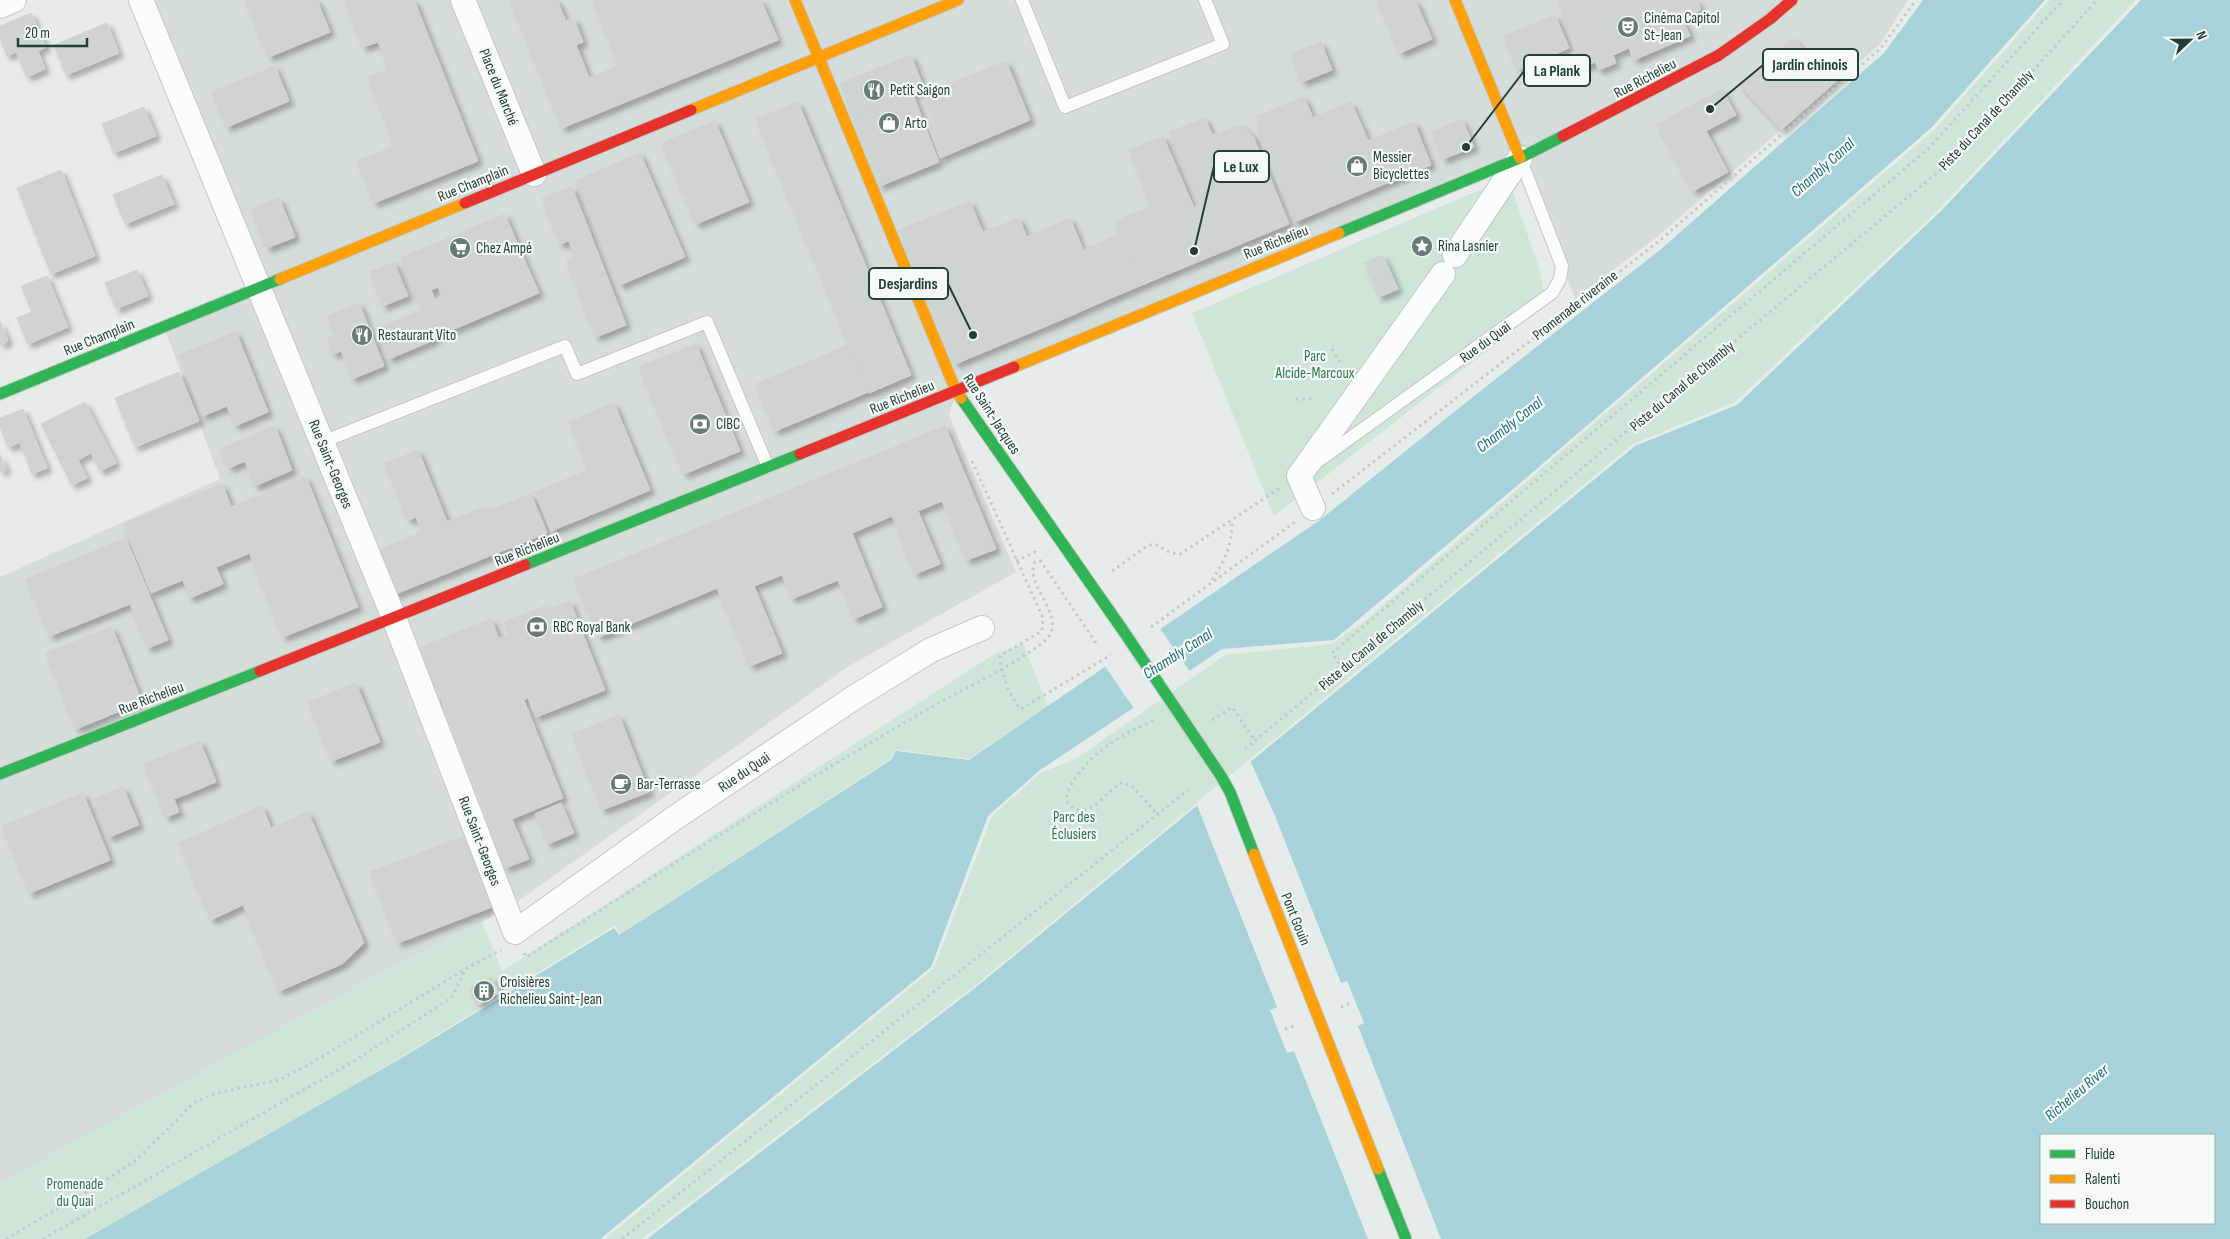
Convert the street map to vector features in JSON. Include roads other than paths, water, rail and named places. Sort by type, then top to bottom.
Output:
[{"type":"street","points":[[0,6],[14,0]]},
{"type":"street","name":"Rue Saint-Georges","points":[[141,0],[394,618],[513,943]]},
{"type":"street","name":"Place du Marché","points":[[463,0],[534,174]]},
{"type":"street","name":"Rue Saint-Jacques","points":[[795,0],[817,58],[956,391],[1122,629]]},
{"type":"street","name":"Rue Champlain","points":[[0,394],[958,0]]},
{"type":"street","points":[[1314,508],[1299,476],[1449,265],[1520,158],[1455,0]]},
{"type":"street","name":"Rue Richelieu","points":[[0,774],[394,618],[956,391],[1520,158],[1719,55],[1770,19],[1792,0]]},
{"type":"street","name":"Rue du Quai","points":[[513,943],[676,817],[855,697],[932,650],[982,628]]},
{"type":"street","name":"Pont Gouin","points":[[1122,629],[1230,792],[1406,1239]]},
{"type":"lane","points":[[1022,0],[1065,106],[1223,44],[1205,0]]},
{"type":"lane","name":"Rue du Quai","points":[[1299,476],[1552,293],[1560,278],[1562,266],[1520,158]]},
{"type":"lane","points":[[322,442],[565,346],[577,374],[707,322],[768,467]]},
{"type":"water","name":"Chambly Canal","points":[[1923,0],[2045,0],[1931,128],[1525,479],[1334,640],[1222,649],[1040,770],[988,816],[931,967],[600,1239],[85,1239],[400,1059],[614,928],[619,935],[891,760],[896,751],[969,760],[1320,520],[1660,250],[1884,53]]},
{"type":"water","name":"Richelieu River","points":[[2141,0],[2230,0],[2230,1239],[647,1239],[975,988],[1635,446],[1737,405],[1942,210]]},
{"type":"place","name":"Cinéma Capitol St-Jean","points":[[1628,27]]},
{"type":"place","name":"Petit Saigon","points":[[874,90]]},
{"type":"place","name":"Jardin chinois","points":[[1710,109]]},
{"type":"place","name":"Arto","points":[[889,123]]},
{"type":"place","name":"La Plank","points":[[1466,147]]},
{"type":"place","name":"Messier Bicyclettes","points":[[1357,166]]},
{"type":"place","name":"Rina Lasnier","points":[[1422,246]]},
{"type":"place","name":"Chez Ampé","points":[[460,248]]},
{"type":"place","name":"Le Lux","points":[[1194,251]]},
{"type":"place","name":"Restaurant Vito","points":[[362,335]]},
{"type":"place","name":"Desjardins","points":[[973,335]]},
{"type":"place","name":"CIBC","points":[[700,424]]},
{"type":"place","name":"RBC Royal Bank","points":[[537,627]]},
{"type":"place","name":"Bar-Terrasse","points":[[621,784]]},
{"type":"place","name":"Croisières Richelieu Saint-Jean","points":[[484,991]]},
{"type":"park label","name":"Parc Alcide-Marcoux","points":[[1315,364]]},
{"type":"park label","name":"Parc des Éclusiers","points":[[1074,826]]},
{"type":"park label","name":"Promenade du Quai","points":[[75,1192]]}]
